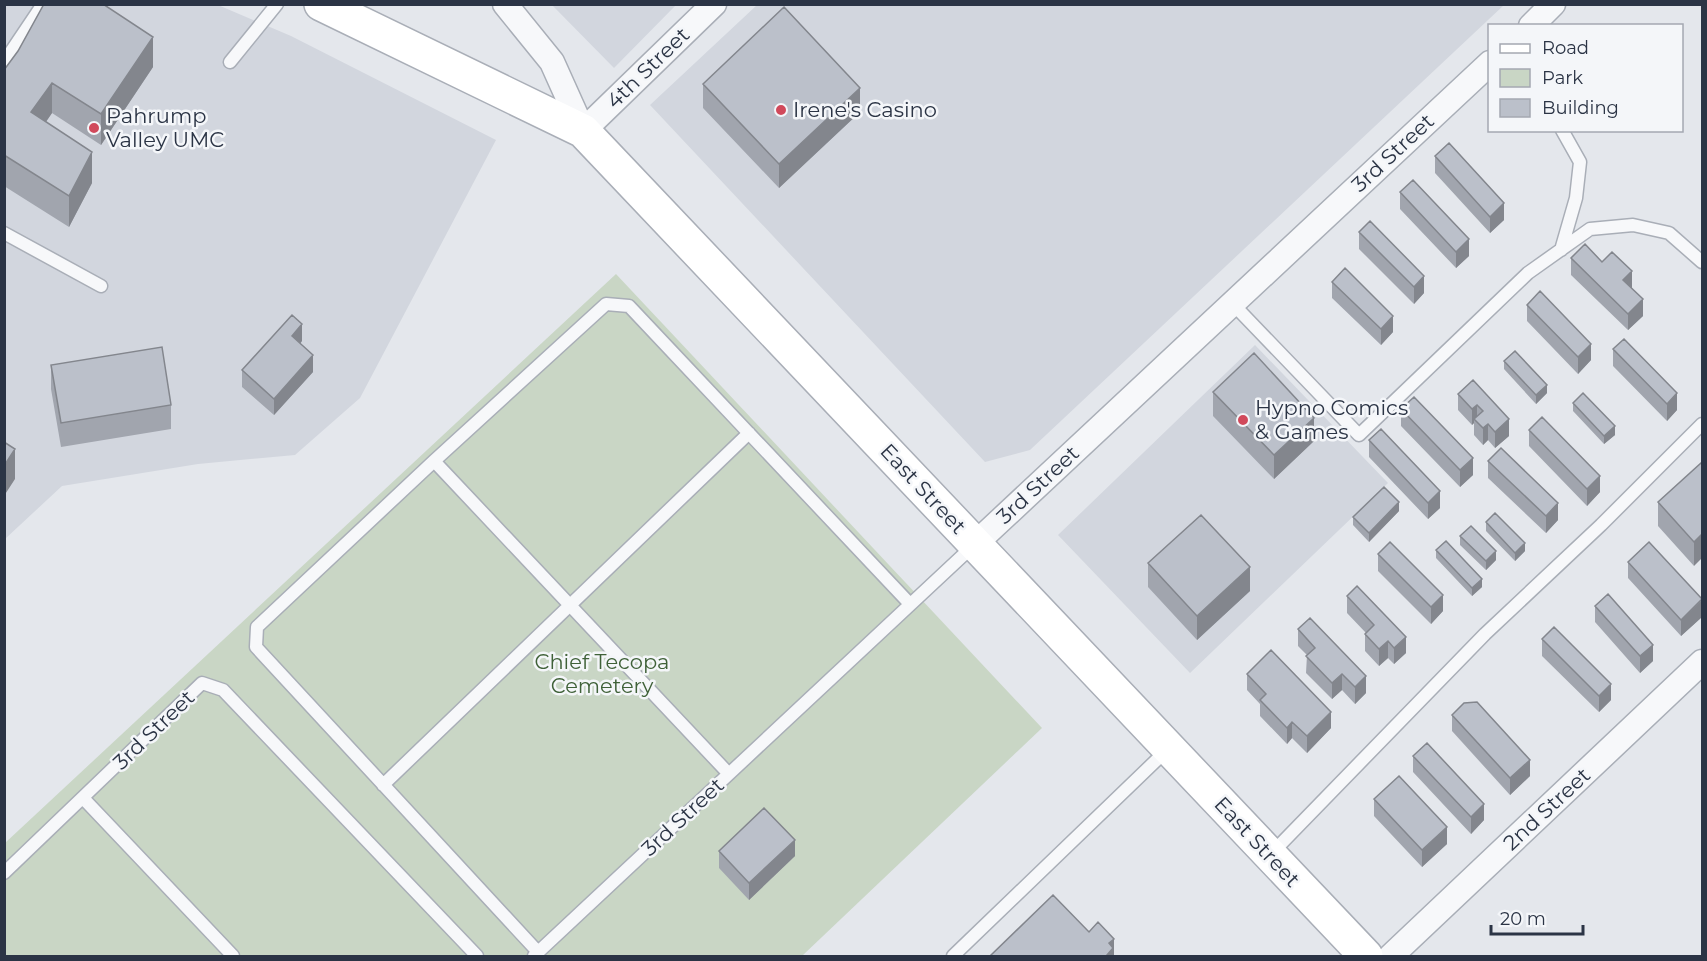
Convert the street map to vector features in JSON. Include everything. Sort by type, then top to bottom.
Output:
[{"type":"street","points":[[321,4],[583,131]]},
{"type":"street","name":"East Street","points":[[505,4],[552,62],[583,131],[1366,957]]},
{"type":"street","name":"4th Street","points":[[583,131],[714,4]]},
{"type":"street","points":[[1533,24],[1553,4]]},
{"type":"street","name":"3rd Street","points":[[975,544],[1488,65]]},
{"type":"street","name":"2nd Street","points":[[1391,957],[1702,662]]},
{"type":"lane","points":[[4,63],[43,4]]},
{"type":"lane","points":[[230,62],[277,4]]},
{"type":"lane","points":[[1562,250],[1576,198],[1580,162],[1563,132]]},
{"type":"lane","points":[[1232,303],[1359,435],[1528,273],[1590,229],[1633,225],[1669,233],[1702,262]]},
{"type":"lane","points":[[4,233],[101,286]]},
{"type":"lane","points":[[536,955],[256,647],[257,627],[606,304],[629,306],[910,604]]},
{"type":"lane","points":[[1270,855],[1485,634],[1601,525],[1702,423]]},
{"type":"lane","points":[[383,785],[749,433]]},
{"type":"lane","points":[[434,461],[729,774]]},
{"type":"lane","name":"3rd Street","points":[[536,955],[975,544]]},
{"type":"lane","name":"3rd Street","points":[[4,873],[202,683],[223,690],[477,957]]},
{"type":"lane","points":[[953,957],[1168,748]]},
{"type":"lane","points":[[83,798],[233,957]]},
{"type":"shaded area","points":[[5,5],[218,5],[291,36],[496,140],[360,398],[295,455],[198,464],[62,486],[5,539]]},
{"type":"shaded area","points":[[552,5],[676,5],[614,68]]},
{"type":"shaded area","points":[[757,5],[1504,5],[1030,450],[985,462],[650,105]]},
{"type":"shaded area","points":[[1255,345],[1388,483],[1190,673],[1058,535]]},
{"type":"green space","name":"Chief Tecopa Cemetery","points":[[616,274],[1042,728],[802,956],[5,956],[5,843]]},
{"type":"building","name":"Pahrump Valley UMC","points":[[44,4],[103,4],[153,37],[101,114],[52,83],[31,112],[92,152],[69,196],[4,155],[4,70],[18,51]]},
{"type":"building","name":"Irene's Casino","points":[[784,7],[860,88],[779,164],[703,84]]},
{"type":"building","points":[[1449,143],[1504,203],[1490,217],[1435,156]]},
{"type":"building","points":[[1413,180],[1469,239],[1456,252],[1400,192]]},
{"type":"building","points":[[1370,221],[1424,276],[1414,287],[1359,232]]},
{"type":"building","points":[[1585,244],[1602,262],[1612,252],[1632,271],[1623,280],[1643,299],[1628,314],[1571,258]]},
{"type":"building","points":[[1345,268],[1393,316],[1381,329],[1332,282]]},
{"type":"building","points":[[1540,291],[1591,344],[1578,357],[1527,305]]},
{"type":"building","points":[[292,315],[302,324],[292,336],[313,355],[274,399],[242,370]]},
{"type":"building","points":[[1624,339],[1677,393],[1667,404],[1613,349]]},
{"type":"building","points":[[162,347],[171,405],[61,423],[51,365]]},
{"type":"building","points":[[1515,351],[1547,385],[1536,395],[1504,361]]},
{"type":"building","points":[[1254,353],[1314,418],[1274,455],[1213,392]]},
{"type":"building","points":[[1473,380],[1509,419],[1495,432],[1488,424],[1483,428],[1474,419],[1483,411],[1477,405],[1472,409],[1458,394]]},
{"type":"building","points":[[1583,393],[1615,426],[1604,436],[1573,403]]},
{"type":"building","points":[[1414,397],[1473,458],[1460,470],[1401,409]]},
{"type":"building","points":[[1542,417],[1600,476],[1587,489],[1529,430]]},
{"type":"building","points":[[1381,429],[1440,491],[1428,503],[1369,440]]},
{"type":"building","points":[[4,442],[15,449],[4,466]]},
{"type":"building","points":[[1501,448],[1558,503],[1546,516],[1488,461]]},
{"type":"building","points":[[1701,463],[1702,534],[1694,542],[1658,502]]},
{"type":"building","points":[[1384,487],[1399,502],[1369,533],[1353,517]]},
{"type":"building","points":[[1495,513],[1525,543],[1515,553],[1486,522]]},
{"type":"building","points":[[1201,515],[1250,567],[1197,616],[1148,563]]},
{"type":"building","points":[[1471,526],[1496,551],[1486,561],[1460,536]]},
{"type":"building","points":[[1446,541],[1482,579],[1472,588],[1436,550]]},
{"type":"building","points":[[1390,542],[1443,595],[1431,607],[1378,554]]},
{"type":"building","points":[[1649,542],[1702,599],[1681,620],[1628,562]]},
{"type":"building","points":[[1357,586],[1406,637],[1394,648],[1388,641],[1379,649],[1365,634],[1374,625],[1347,596]]},
{"type":"building","points":[[1608,594],[1653,645],[1640,656],[1595,606]]},
{"type":"building","points":[[1310,618],[1366,676],[1355,687],[1342,674],[1332,683],[1306,656],[1315,648],[1298,629]]},
{"type":"building","points":[[1554,627],[1611,684],[1599,696],[1542,639]]},
{"type":"building","points":[[1271,650],[1331,712],[1307,736],[1292,722],[1287,728],[1260,700],[1266,694],[1247,674]]},
{"type":"building","points":[[1477,702],[1530,760],[1510,778],[1452,715],[1464,703]]},
{"type":"building","points":[[1427,743],[1484,804],[1471,817],[1413,756]]},
{"type":"building","points":[[1399,776],[1447,827],[1422,850],[1374,799]]},
{"type":"building","points":[[764,808],[795,840],[749,883],[719,851]]},
{"type":"building","points":[[1053,895],[1089,932],[1098,922],[1114,939],[1109,943],[1113,948],[1107,955],[1109,957],[989,957]]},
{"type":"place","name":"Irene's Casino","points":[[781,110]]},
{"type":"place","name":"Pahrump Valley UMC","points":[[94,128]]},
{"type":"place","name":"Hypno Comics & Games","points":[[1243,420]]}]
